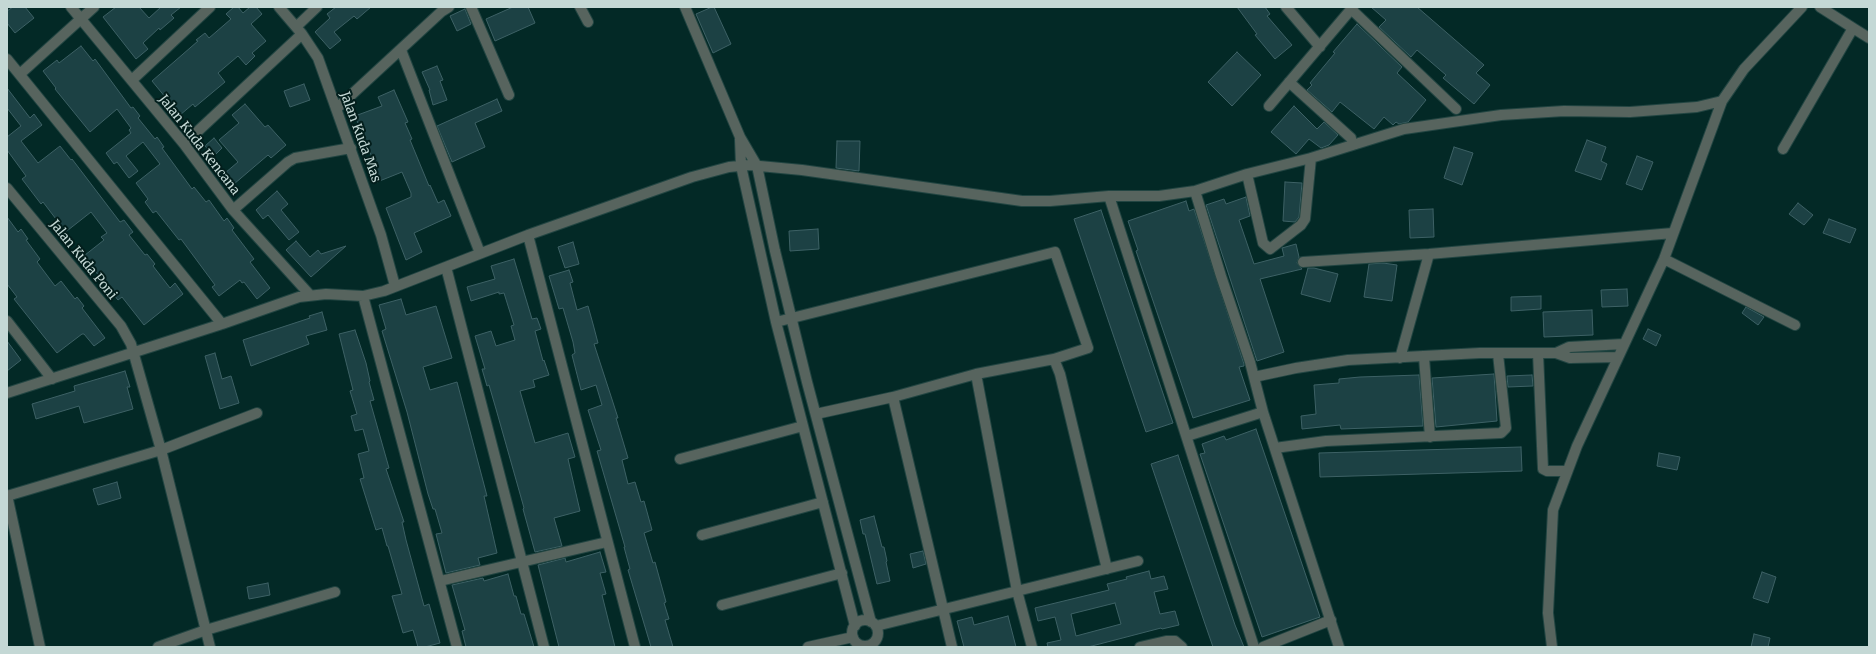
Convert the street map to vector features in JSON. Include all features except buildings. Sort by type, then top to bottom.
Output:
[{"type":"street","name":"Jalan Kuda Kencana","points":[[71,7],[184,144],[233,210],[310,295]]},
{"type":"street","points":[[20,74],[94,7]]},
{"type":"street","points":[[132,80],[210,7]]},
{"type":"street","name":"Jalan Kuda Mas","points":[[279,7],[299,31],[318,58],[381,235],[395,286]]},
{"type":"street","points":[[184,144],[299,31],[317,7]]},
{"type":"street","points":[[336,110],[441,12],[449,7]]},
{"type":"street","points":[[471,7],[509,95]]},
{"type":"street","points":[[580,7],[588,22]]},
{"type":"street","points":[[685,7],[740,137],[756,166],[816,414],[873,624],[878,634],[875,641],[869,645],[862,646],[856,642],[853,637],[855,626],[776,322],[752,216],[741,166],[740,137]]},
{"type":"street","points":[[1286,7],[1320,48]]},
{"type":"street","points":[[1552,647],[1548,613],[1553,510],[1577,446],[1664,259],[1722,101],[1744,69],[1802,7]]},
{"type":"street","points":[[1820,7],[1869,38]]},
{"type":"street","points":[[1269,106],[1320,48],[1352,8],[1456,109]]},
{"type":"street","points":[[1783,149],[1853,28]]},
{"type":"street","points":[[401,50],[480,253]]},
{"type":"street","points":[[7,59],[222,324]]},
{"type":"street","points":[[1289,82],[1351,138]]},
{"type":"street","points":[[7,393],[222,324],[298,297],[310,295],[363,296],[395,286],[528,235],[692,177],[716,170],[741,166],[756,166],[802,170],[1022,201],[1050,201],[1109,196],[1159,196],[1195,191],[1248,174],[1311,158],[1404,129],[1467,120],[1564,111],[1630,112],[1697,107],[1722,101]]},
{"type":"street","points":[[233,210],[288,162],[295,158],[351,148]]},
{"type":"street","points":[[1248,174],[1263,243],[1270,249],[1301,225],[1305,219],[1311,158]]},
{"type":"street","name":"Jalan Kuda Poni","points":[[7,188],[121,326],[131,344],[161,450],[210,647]]},
{"type":"street","points":[[1195,191],[1254,377],[1263,412],[1339,647]]},
{"type":"street","points":[[1109,196],[1254,647]]},
{"type":"street","points":[[752,216],[767,213]]},
{"type":"street","points":[[1303,262],[1429,254],[1673,233]]},
{"type":"street","points":[[528,235],[635,647]]},
{"type":"street","points":[[776,322],[1055,252],[1088,348],[1054,359],[976,374],[893,397],[816,414]]},
{"type":"street","points":[[1400,358],[1429,254]]},
{"type":"street","points":[[1664,259],[1795,324]]},
{"type":"street","points":[[446,267],[544,647]]},
{"type":"street","points":[[363,296],[440,581],[456,647]]},
{"type":"street","points":[[7,321],[52,379]]},
{"type":"street","points":[[1556,353],[1569,347],[1624,344]]},
{"type":"street","points":[[1254,377],[1296,368],[1348,360],[1480,353],[1556,353],[1570,358],[1618,357]]},
{"type":"street","points":[[1538,353],[1543,469],[1547,471],[1568,470]]},
{"type":"street","points":[[1275,448],[1326,441],[1501,433],[1506,428],[1498,354]]},
{"type":"street","points":[[1424,356],[1430,436]]},
{"type":"street","points":[[1054,359],[1060,374],[1084,469],[1107,569]]},
{"type":"street","points":[[976,374],[1017,591],[1032,647]]},
{"type":"street","points":[[893,397],[952,647]]},
{"type":"street","points":[[1187,436],[1263,412]]},
{"type":"street","points":[[40,647],[7,496],[161,450],[257,413]]},
{"type":"street","points":[[680,459],[803,426]]},
{"type":"street","points":[[702,535],[824,502]]},
{"type":"street","points":[[831,530],[847,527]]},
{"type":"street","points":[[440,581],[607,542]]},
{"type":"street","points":[[855,626],[862,621],[873,624],[944,610],[1138,561]]},
{"type":"street","points":[[722,605],[842,573]]},
{"type":"street","points":[[158,647],[206,630],[335,592]]},
{"type":"street","points":[[1263,647],[1331,620]]},
{"type":"street","points":[[808,647],[853,637]]},
{"type":"street","points":[[1140,647],[1166,641],[1175,641],[1181,644],[1182,647]]}]
